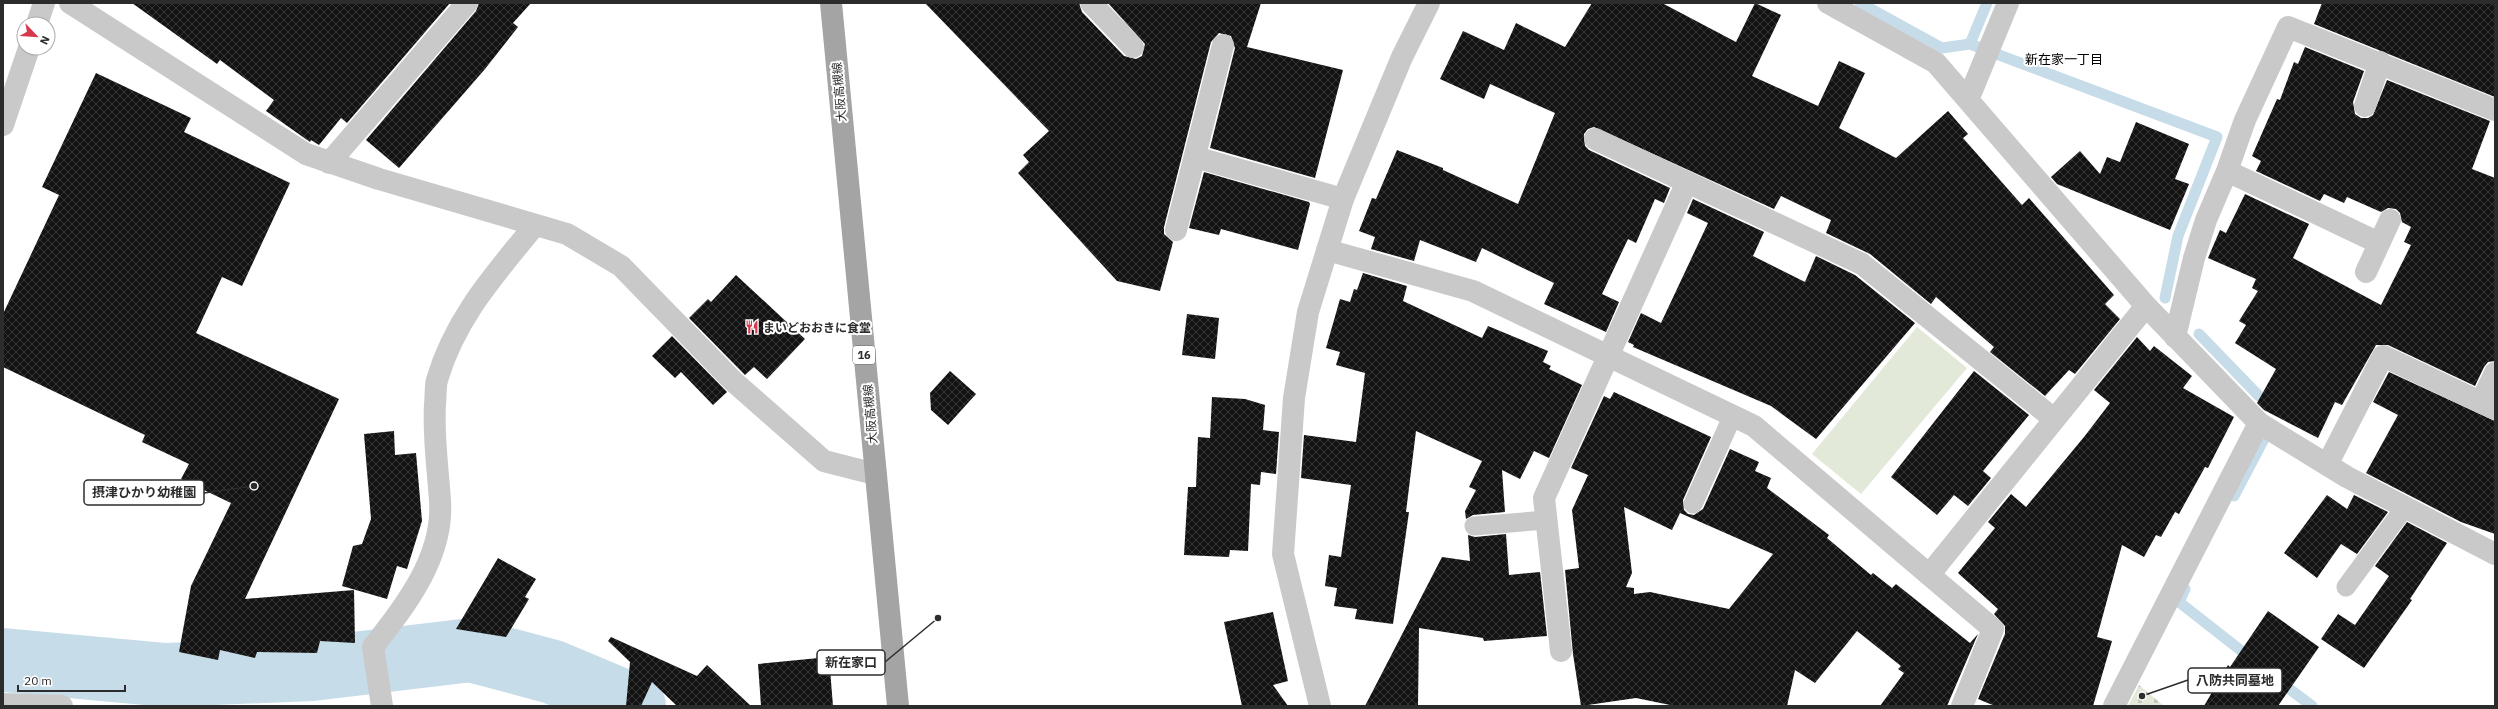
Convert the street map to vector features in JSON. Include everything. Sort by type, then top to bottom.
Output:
[{"type":"main road","name":"大阪高槻線","points":[[831,3],[898,706]]},
{"type":"street","points":[[40,16],[44,3]]},
{"type":"street","points":[[70,3],[306,154],[566,234],[621,266],[733,381],[824,461],[875,474]]},
{"type":"street","points":[[329,162],[467,3]]},
{"type":"street","points":[[1091,3],[1133,47]]},
{"type":"street","points":[[1320,706],[1283,554],[1294,398],[1308,312],[1343,199],[1402,57],[1429,3]]},
{"type":"street","points":[[1828,3],[1936,63],[2146,306],[2259,423],[2327,465],[2495,554]]},
{"type":"street","points":[[1968,100],[2008,3]]},
{"type":"street","points":[[2175,337],[2206,220],[2227,172],[2245,120],[2288,27],[2380,62],[2495,110]]},
{"type":"street","points":[[1176,230],[1223,45]]},
{"type":"street","points":[[3,125],[26,56]]},
{"type":"street","points":[[2365,106],[2380,62]]},
{"type":"street","points":[[1594,139],[1862,264],[2054,419]]},
{"type":"street","points":[[1195,157],[1343,199]]},
{"type":"street","points":[[2227,172],[2379,243]]},
{"type":"street","points":[[1561,651],[1544,498],[1687,182]]},
{"type":"street","points":[[2366,272],[2390,220]]},
{"type":"street","points":[[382,706],[373,647],[410,598],[435,543],[440,503],[433,434],[437,382],[452,341],[472,304],[535,225]]},
{"type":"street","points":[[1327,250],[1472,291],[1608,354],[1754,426],[1993,629],[1962,706]]},
{"type":"street","points":[[1929,575],[2146,306]]},
{"type":"street","points":[[2327,465],[2383,356],[2488,405],[2495,373]]},
{"type":"street","points":[[2114,706],[2259,423]]},
{"type":"street","points":[[3,704],[62,706]]},
{"type":"lane","points":[[1693,504],[1733,415]]},
{"type":"lane","points":[[2346,586],[2405,507]]},
{"type":"lane","points":[[1474,526],[1546,520]]},
{"type":"green space","points":[[1917,327],[1967,368],[1861,494],[1812,454]]},
{"type":"green space","points":[[2139,685],[2164,706],[2128,706]]},
{"type":"building","points":[[132,3],[450,3],[347,123],[341,118],[319,145],[311,140],[310,142],[266,111],[274,100],[220,60],[217,64]]},
{"type":"building","points":[[479,3],[531,3],[513,23],[518,27],[485,69],[399,168],[366,140],[476,11]]},
{"type":"building","points":[[925,3],[1079,3],[1082,12],[1124,56],[1136,59],[1142,56],[1145,44],[1108,3],[1261,3],[1247,47],[1343,70],[1315,178],[1210,148],[1235,48],[1231,36],[1219,33],[1211,42],[1164,227],[1164,234],[1173,242],[1160,291],[1117,281],[1018,173],[1029,162],[1023,155],[1049,131]]},
{"type":"building","points":[[1592,3],[1662,3],[1736,42],[1755,3],[1781,15],[1752,76],[1818,106],[1839,61],[1865,73],[1839,128],[1896,158],[1948,111],[1968,134],[1963,138],[2022,205],[2029,198],[2114,295],[2105,304],[2120,319],[2075,374],[2069,370],[2045,396],[1990,352],[1994,347],[1936,297],[1931,304],[1870,254],[1826,233],[1831,220],[1781,196],[1774,209],[1594,127],[1588,129],[1584,134],[1585,146],[1589,150],[1670,188],[1664,203],[1655,199],[1636,243],[1628,239],[1602,294],[1619,302],[1606,332],[1544,304],[1554,283],[1482,248],[1476,262],[1420,240],[1414,261],[1371,249],[1375,237],[1359,231],[1372,198],[1376,199],[1397,150],[1443,168],[1443,170],[1518,204],[1555,113],[1490,84],[1484,99],[1440,79],[1463,31],[1504,50],[1516,23],[1565,47]]},
{"type":"building","points":[[2322,3],[2495,3],[2495,97],[2314,24]]},
{"type":"building","points":[[2305,47],[2364,71],[2353,102],[2355,114],[2361,118],[2368,118],[2373,115],[2387,80],[2490,121],[2472,169],[2495,178],[2495,361],[2488,362],[2484,367],[2475,386],[2388,345],[2376,345],[2342,405],[2335,402],[2318,438],[2264,410],[2257,403],[2276,369],[2235,343],[2246,325],[2239,321],[2258,291],[2252,288],[2256,279],[2208,258],[2220,230],[2226,233],[2245,194],[2309,224],[2293,258],[2381,305],[2411,245],[2404,242],[2411,227],[2402,222],[2400,213],[2396,209],[2388,208],[2381,212],[2347,197],[2344,203],[2324,194],[2320,201],[2256,171],[2261,161],[2252,156],[2277,99],[2280,100],[2294,62],[2298,64]]},
{"type":"building","points":[[96,73],[191,118],[184,132],[290,183],[242,286],[222,277],[196,333],[339,399],[245,599],[354,590],[355,643],[320,641],[317,653],[257,652],[255,658],[220,650],[218,660],[179,652],[191,586],[231,503],[181,479],[189,464],[142,442],[145,435],[3,367],[3,314],[59,195],[42,187]]},
{"type":"building","points":[[2136,122],[2189,144],[2175,179],[2189,184],[2170,230],[2057,184],[2051,177],[2080,151],[2100,174],[2107,157],[2120,162]]},
{"type":"building","points":[[1204,172],[1309,202],[1310,204],[1298,250],[1221,229],[1219,235],[1189,228]]},
{"type":"building","points":[[1693,199],[1764,232],[1753,256],[1805,282],[1816,256],[1855,275],[1915,323],[1816,439],[1771,406],[1633,347],[1634,345],[1628,342],[1641,313],[1661,323],[1708,223],[1687,213]]},
{"type":"building","points":[[1363,273],[1407,286],[1403,301],[1482,338],[1488,326],[1548,351],[1543,362],[1551,366],[1549,369],[1582,385],[1549,458],[1534,451],[1520,479],[1502,470],[1505,512],[1473,515],[1466,519],[1465,511],[1476,490],[1469,487],[1482,461],[1416,431],[1406,512],[1409,512],[1393,624],[1355,619],[1357,609],[1334,606],[1337,588],[1325,586],[1329,555],[1341,557],[1351,485],[1301,478],[1304,435],[1356,442],[1365,373],[1336,365],[1340,352],[1326,348],[1340,299],[1350,302],[1354,289],[1357,290]]},
{"type":"building","name":"まいどおおきに食堂","points":[[736,275],[805,339],[767,379],[754,367],[745,375],[689,318],[708,299],[711,302]]},
{"type":"building","points":[[1187,314],[1219,318],[1215,359],[1182,355]]},
{"type":"building","points":[[672,336],[727,392],[713,405],[681,372],[675,378],[652,356]]},
{"type":"building","points":[[2137,337],[2150,351],[2154,346],[2192,376],[2183,388],[2234,417],[2208,468],[2205,467],[2179,514],[2175,512],[2161,537],[2156,535],[2144,557],[2122,545],[2097,637],[2112,641],[2093,706],[1995,706],[1978,699],[2005,634],[2005,626],[1994,614],[1998,609],[1958,573],[1995,528],[1988,522],[2011,494],[2026,507],[2110,403],[2094,390]]},
{"type":"building","points":[[950,371],[976,394],[948,425],[931,410],[930,393]]},
{"type":"building","points":[[1974,371],[2029,415],[1983,471],[1991,478],[1968,506],[1954,495],[1937,515],[1891,477]]},
{"type":"building","points":[[2389,372],[2495,421],[2495,534],[2461,522],[2366,473],[2398,415],[2373,402]]},
{"type":"building","points":[[1614,392],[1711,437],[1683,500],[1684,510],[1688,514],[1694,515],[1703,509],[1730,449],[1759,462],[1755,471],[1771,478],[1767,488],[1829,535],[1827,538],[1871,575],[1873,573],[1892,588],[1896,584],[1970,643],[1978,634],[1947,706],[1880,706],[1904,673],[1898,669],[1901,666],[1857,631],[1815,683],[1795,670],[1787,706],[1675,706],[1636,698],[1581,706],[1573,654],[1565,570],[1579,568],[1572,510],[1588,475],[1571,468],[1604,396],[1610,399]],"holes":[[[1624,507],[1672,530],[1680,513],[1773,554],[1729,609],[1650,592],[1634,594],[1634,588],[1626,587],[1632,573]]]},
{"type":"building","points":[[1212,397],[1245,399],[1265,405],[1263,430],[1279,432],[1276,474],[1261,472],[1260,485],[1251,484],[1248,551],[1230,550],[1229,557],[1184,555],[1188,487],[1196,487],[1198,437],[1210,438]]},
{"type":"building","points":[[394,431],[395,455],[416,453],[422,521],[407,569],[397,566],[387,599],[342,586],[353,546],[362,544],[371,519],[364,434]]},
{"type":"building","points":[[2327,495],[2347,509],[2354,495],[2388,512],[2357,554],[2341,544],[2317,578],[2284,553]]},
{"type":"building","points":[[2407,522],[2447,543],[2410,599],[2412,600],[2364,668],[2321,639],[2338,614],[2355,625],[2389,576],[2375,566]]},
{"type":"building","points":[[1506,534],[1509,575],[1540,572],[1547,636],[1484,641],[1483,638],[1419,628],[1418,706],[1365,706],[1442,557],[1470,561],[1468,535],[1475,537]]},
{"type":"building","points":[[498,558],[536,579],[525,597],[529,599],[506,637],[456,629]]},
{"type":"building","points":[[2268,611],[2319,647],[2278,706],[2204,706],[2228,665],[2230,667]]},
{"type":"building","points":[[1273,612],[1288,681],[1273,685],[1288,706],[1242,706],[1224,622]]},
{"type":"building","points":[[611,637],[697,676],[707,665],[751,706],[677,706],[652,682],[641,706],[626,706],[630,662],[608,641]]},
{"type":"building","points":[[829,657],[833,706],[761,706],[758,664]]},
{"type":"waterway","points":[[1860,3],[1942,48],[1970,44],[2217,137],[2178,236],[2165,298]]},
{"type":"waterway","points":[[1970,44],[1987,3]]},
{"type":"waterway","points":[[2199,334],[2259,396]]},
{"type":"waterway","points":[[2234,496],[2264,439]]},
{"type":"waterway","points":[[2185,589],[2179,602],[2253,660]]},
{"type":"waterway","points":[[3,660],[166,675],[312,669],[471,650],[553,672],[634,706]]},
{"type":"waterway","points":[[2279,681],[2312,706]]},
{"type":"place","name":"まいどおおきに食堂","points":[[752,327]]},
{"type":"place","name":"摂津ひかり幼稚園","points":[[254,486]]},
{"type":"place","name":"新在家口","points":[[938,618]]},
{"type":"place","name":"八防共同墓地","points":[[2142,696]]},
{"type":"district","name":"新在家一丁目","points":[[2064,59]]}]
